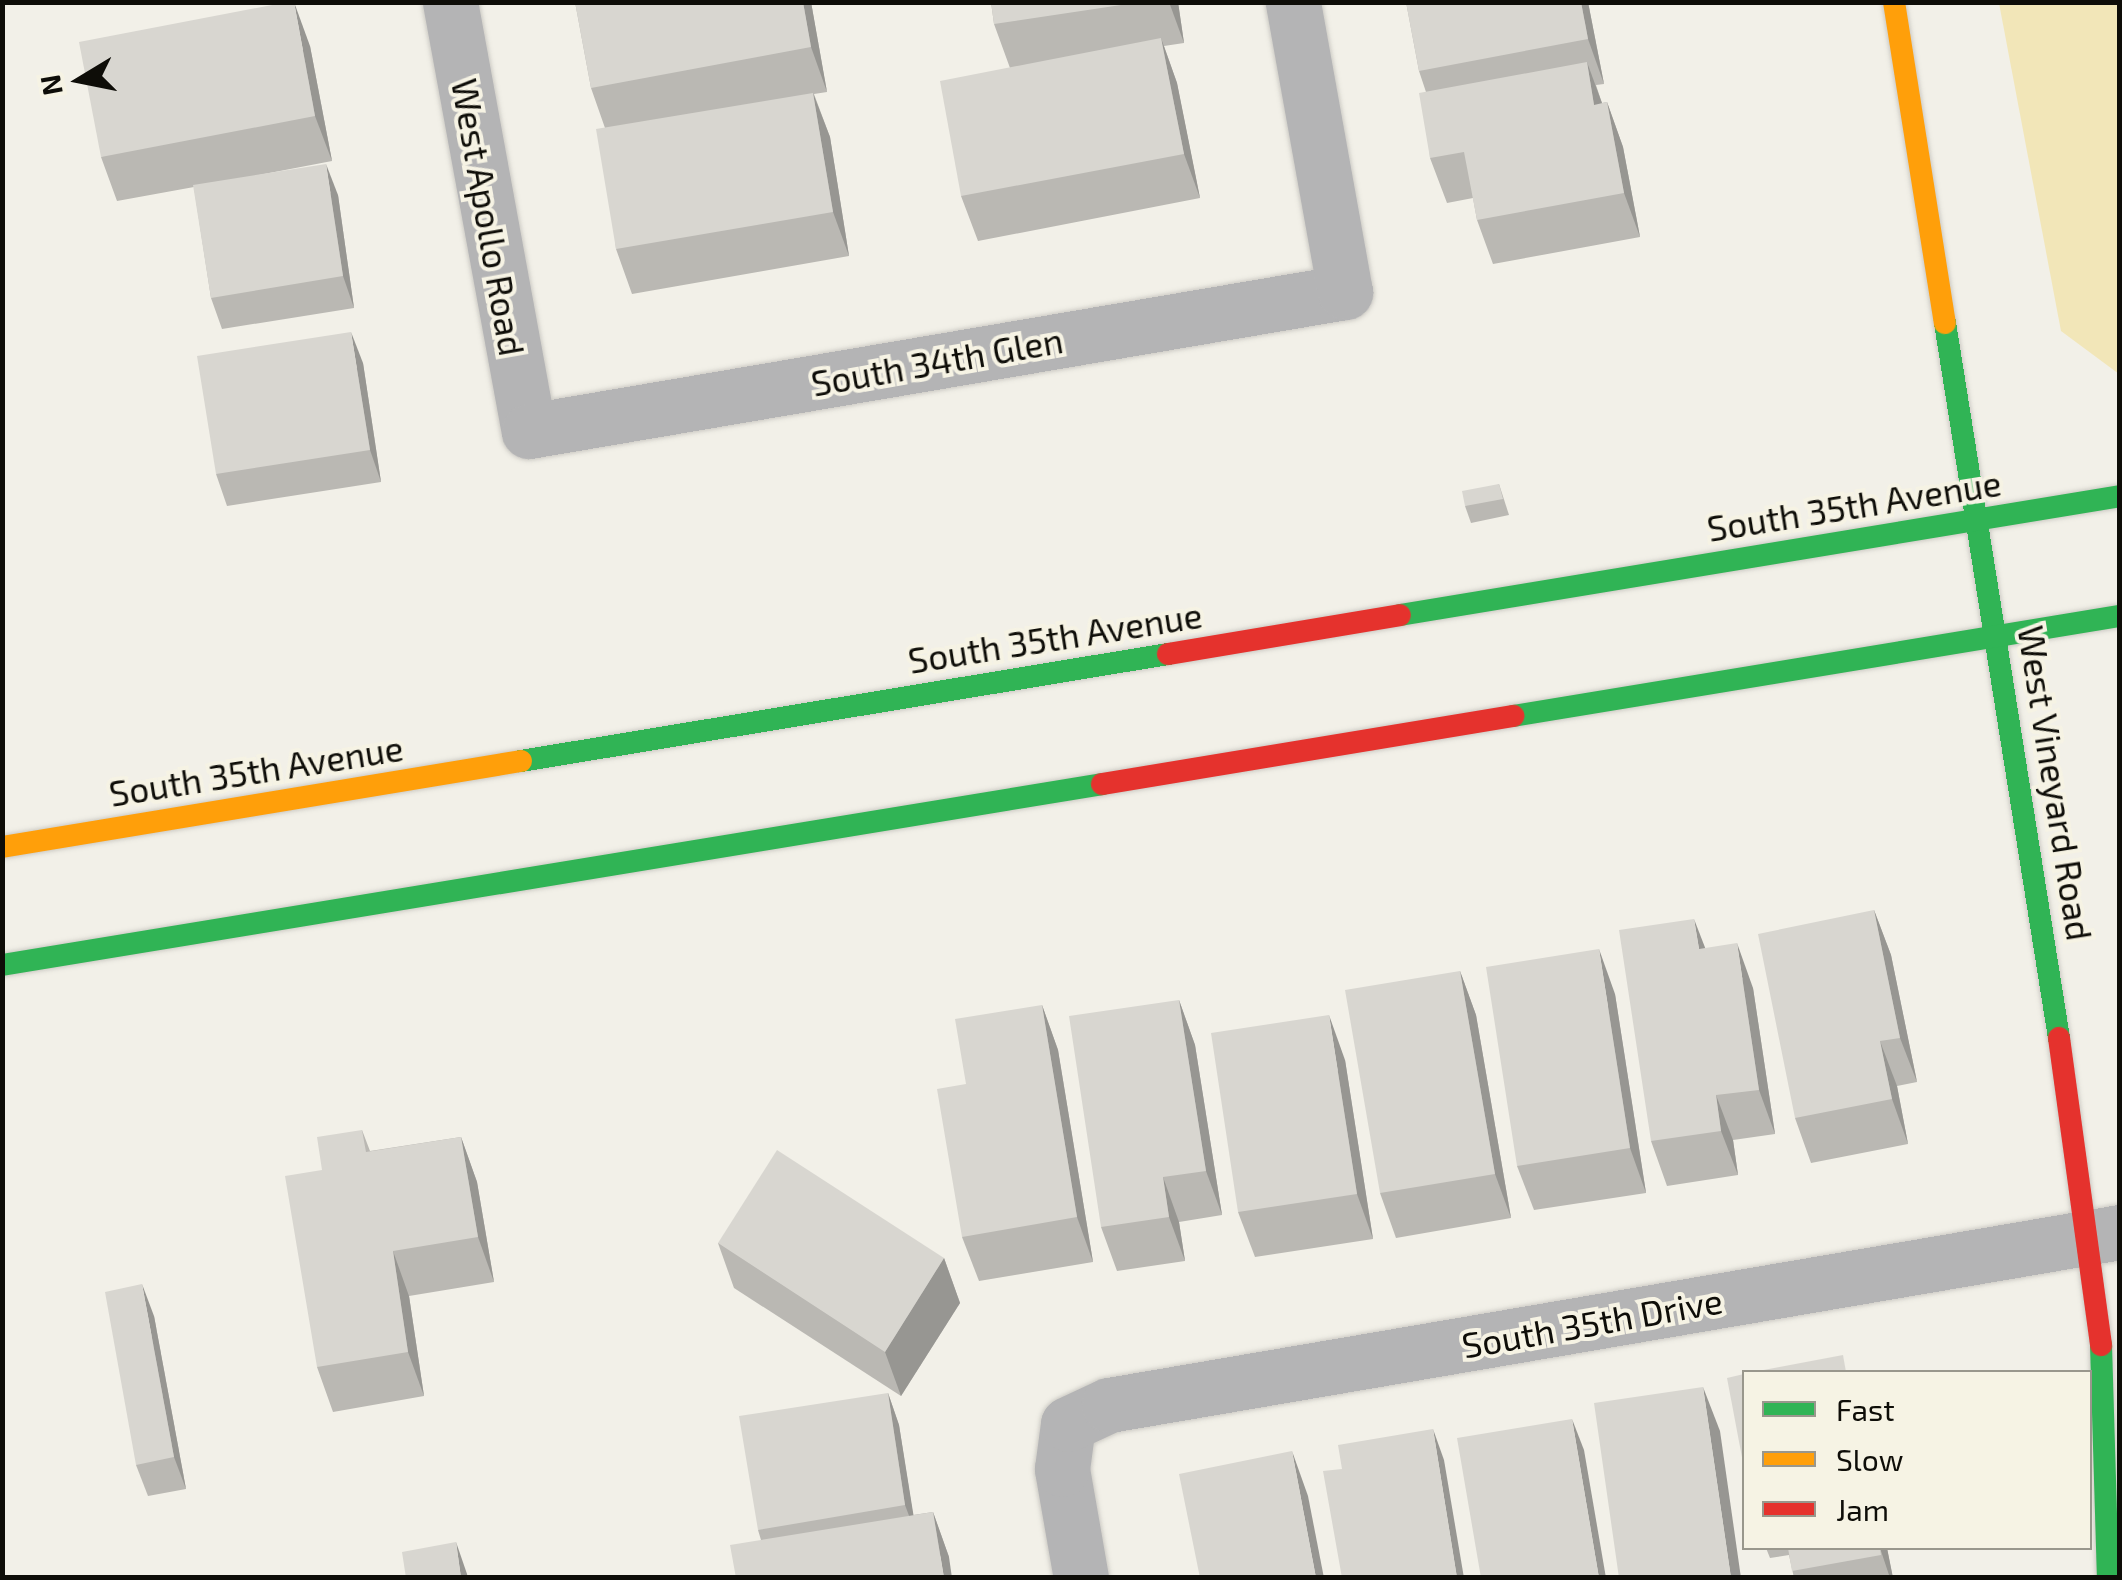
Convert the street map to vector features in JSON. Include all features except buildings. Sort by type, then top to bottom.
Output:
[{"type":"main road","name":"West Vineyard Road","points":[[1894,2],[1998,637],[2105,1234],[2111,1448],[2108,1578]]},
{"type":"main road","name":"South 35th Avenue","points":[[2,847],[2120,496]]},
{"type":"main road","points":[[2,966],[2120,616]]},
{"type":"street","name":"West Apollo Road","points":[[450,2],[528,430]]},
{"type":"street","name":"South 34th Glen","points":[[528,430],[1345,292],[1293,2]]},
{"type":"street","name":"South 35th Drive","points":[[1081,1578],[1062,1469],[1068,1424],[1110,1405],[2105,1234]]},
{"type":"shaded area","points":[[1999,3],[2119,3],[2119,374],[2061,331]]},
{"type":"traffic: fast","points":[[1945,323],[2059,1038]]},
{"type":"traffic: fast","points":[[1400,615],[2120,496]]},
{"type":"traffic: fast","points":[[1513,716],[2120,616]]},
{"type":"traffic: fast","points":[[521,761],[1168,654]]},
{"type":"traffic: fast","points":[[2,965],[1102,784]]},
{"type":"traffic: fast","points":[[2101,1345],[2108,1578]]},
{"type":"traffic: slow","points":[[1894,2],[1945,323]]},
{"type":"traffic: slow","points":[[2,847],[521,761]]},
{"type":"traffic: jam","points":[[1168,654],[1400,615]]},
{"type":"traffic: jam","points":[[1102,784],[1513,716]]},
{"type":"traffic: jam","points":[[2059,1038],[2101,1345]]}]
